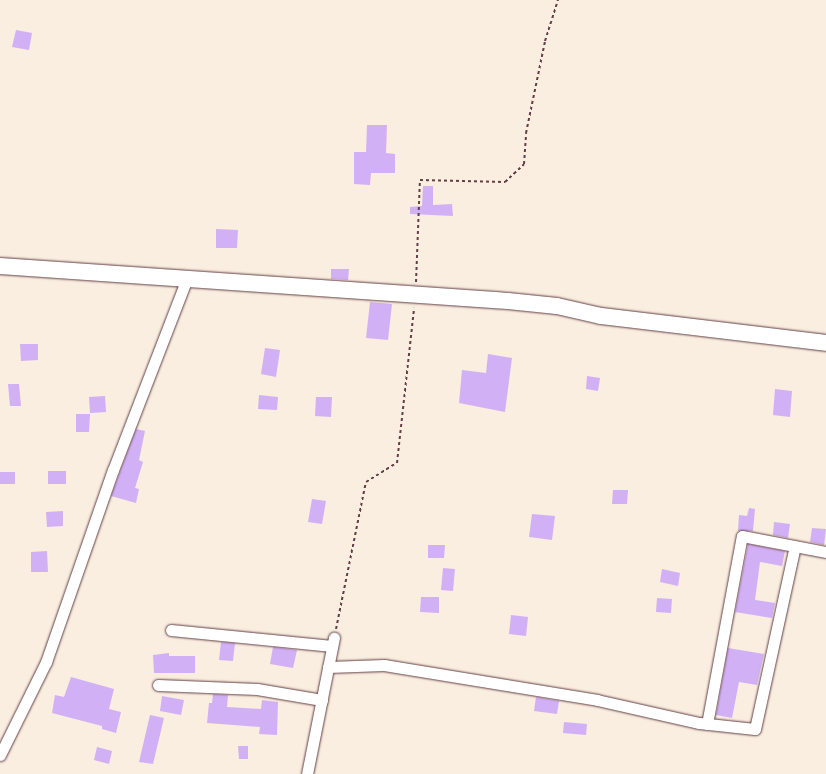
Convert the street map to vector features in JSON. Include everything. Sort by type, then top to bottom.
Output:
[{"type":"street","points":[[0,266],[187,278],[557,306],[601,316],[826,343]]},
{"type":"street","points":[[0,755],[46,662],[113,470],[187,278]]},
{"type":"street","points":[[707,724],[742,536],[826,552]]},
{"type":"street","points":[[328,666],[384,665],[597,700],[707,724],[755,729],[795,546]]},
{"type":"street","points":[[171,630],[333,642],[307,774]]},
{"type":"street","points":[[158,685],[257,689],[322,700]]},
{"type":"building","points":[[16,30],[32,33],[29,50],[12,47]]},
{"type":"building","points":[[367,125],[387,125],[386,153],[395,154],[395,173],[371,173],[370,185],[354,184],[354,152],[366,152]]},
{"type":"building","points":[[423,186],[433,186],[433,205],[452,204],[453,216],[410,214],[410,207],[422,206]]},
{"type":"building","points":[[216,229],[238,230],[237,248],[216,248]]},
{"type":"building","points":[[331,269],[349,269],[348,280],[331,279]]},
{"type":"building","points":[[370,302],[392,304],[388,340],[366,338]]},
{"type":"building","points":[[20,344],[38,344],[38,360],[21,361]]},
{"type":"building","points":[[265,348],[280,350],[276,377],[261,374]]},
{"type":"building","points":[[488,354],[512,358],[505,412],[459,403],[462,370],[486,373]]},
{"type":"building","points":[[587,376],[600,378],[598,391],[586,389]]},
{"type":"building","points":[[8,384],[19,384],[21,406],[10,406]]},
{"type":"building","points":[[775,389],[792,391],[790,417],[773,415]]},
{"type":"building","points":[[259,395],[278,397],[277,410],[258,409]]},
{"type":"building","points":[[105,396],[106,412],[90,413],[89,397]]},
{"type":"building","points":[[316,397],[332,397],[331,417],[315,416]]},
{"type":"building","points":[[76,414],[90,414],[89,432],[76,432]]},
{"type":"building","points":[[136,429],[145,431],[139,460],[143,462],[135,488],[139,489],[136,503],[111,496]]},
{"type":"building","points":[[48,471],[66,471],[66,484],[48,484]]},
{"type":"building","points":[[0,472],[15,472],[15,484],[0,484]]},
{"type":"building","points":[[613,490],[628,490],[627,504],[612,504]]},
{"type":"building","points":[[312,499],[326,501],[322,524],[308,522]]},
{"type":"building","points":[[749,508],[755,509],[753,531],[738,531],[739,515],[747,516]]},
{"type":"building","points":[[63,511],[63,526],[47,527],[46,512]]},
{"type":"building","points":[[532,514],[555,516],[552,540],[529,537]]},
{"type":"building","points":[[774,522],[790,524],[788,538],[773,535]]},
{"type":"building","points":[[812,528],[826,529],[824,545],[810,542]]},
{"type":"building","points":[[748,544],[785,551],[782,566],[760,562],[755,600],[775,603],[772,618],[735,612]]},
{"type":"building","points":[[428,545],[445,545],[444,558],[428,558]]},
{"type":"building","points":[[47,551],[48,572],[31,572],[31,552]]},
{"type":"building","points":[[443,568],[455,569],[453,591],[441,590]]},
{"type":"building","points":[[662,569],[680,573],[678,586],[660,582]]},
{"type":"building","points":[[421,597],[439,597],[439,613],[420,612]]},
{"type":"building","points":[[657,598],[672,599],[671,613],[656,612]]},
{"type":"building","points":[[511,615],[528,617],[526,636],[509,634]]},
{"type":"building","points":[[221,642],[235,643],[233,661],[219,660]]},
{"type":"building","points":[[273,647],[297,650],[293,668],[270,664]]},
{"type":"building","points":[[728,648],[764,654],[757,685],[739,682],[732,718],[716,715]]},
{"type":"building","points":[[169,653],[169,656],[195,656],[195,673],[154,673],[153,655]]},
{"type":"building","points":[[71,677],[114,689],[109,709],[121,712],[116,733],[102,729],[102,726],[52,713],[55,695],[64,697]]},
{"type":"building","points":[[213,694],[228,695],[227,707],[261,709],[262,700],[278,702],[277,735],[259,734],[260,727],[207,723],[209,703],[212,703]]},
{"type":"building","points":[[162,696],[184,700],[181,715],[160,711]]},
{"type":"building","points":[[536,697],[559,701],[557,714],[534,711]]},
{"type":"building","points":[[150,715],[164,718],[153,764],[139,762]]},
{"type":"building","points":[[564,722],[587,724],[586,735],[563,733]]},
{"type":"building","points":[[238,746],[248,746],[248,759],[239,759]]},
{"type":"building","points":[[97,747],[112,751],[109,764],[94,760]]}]
